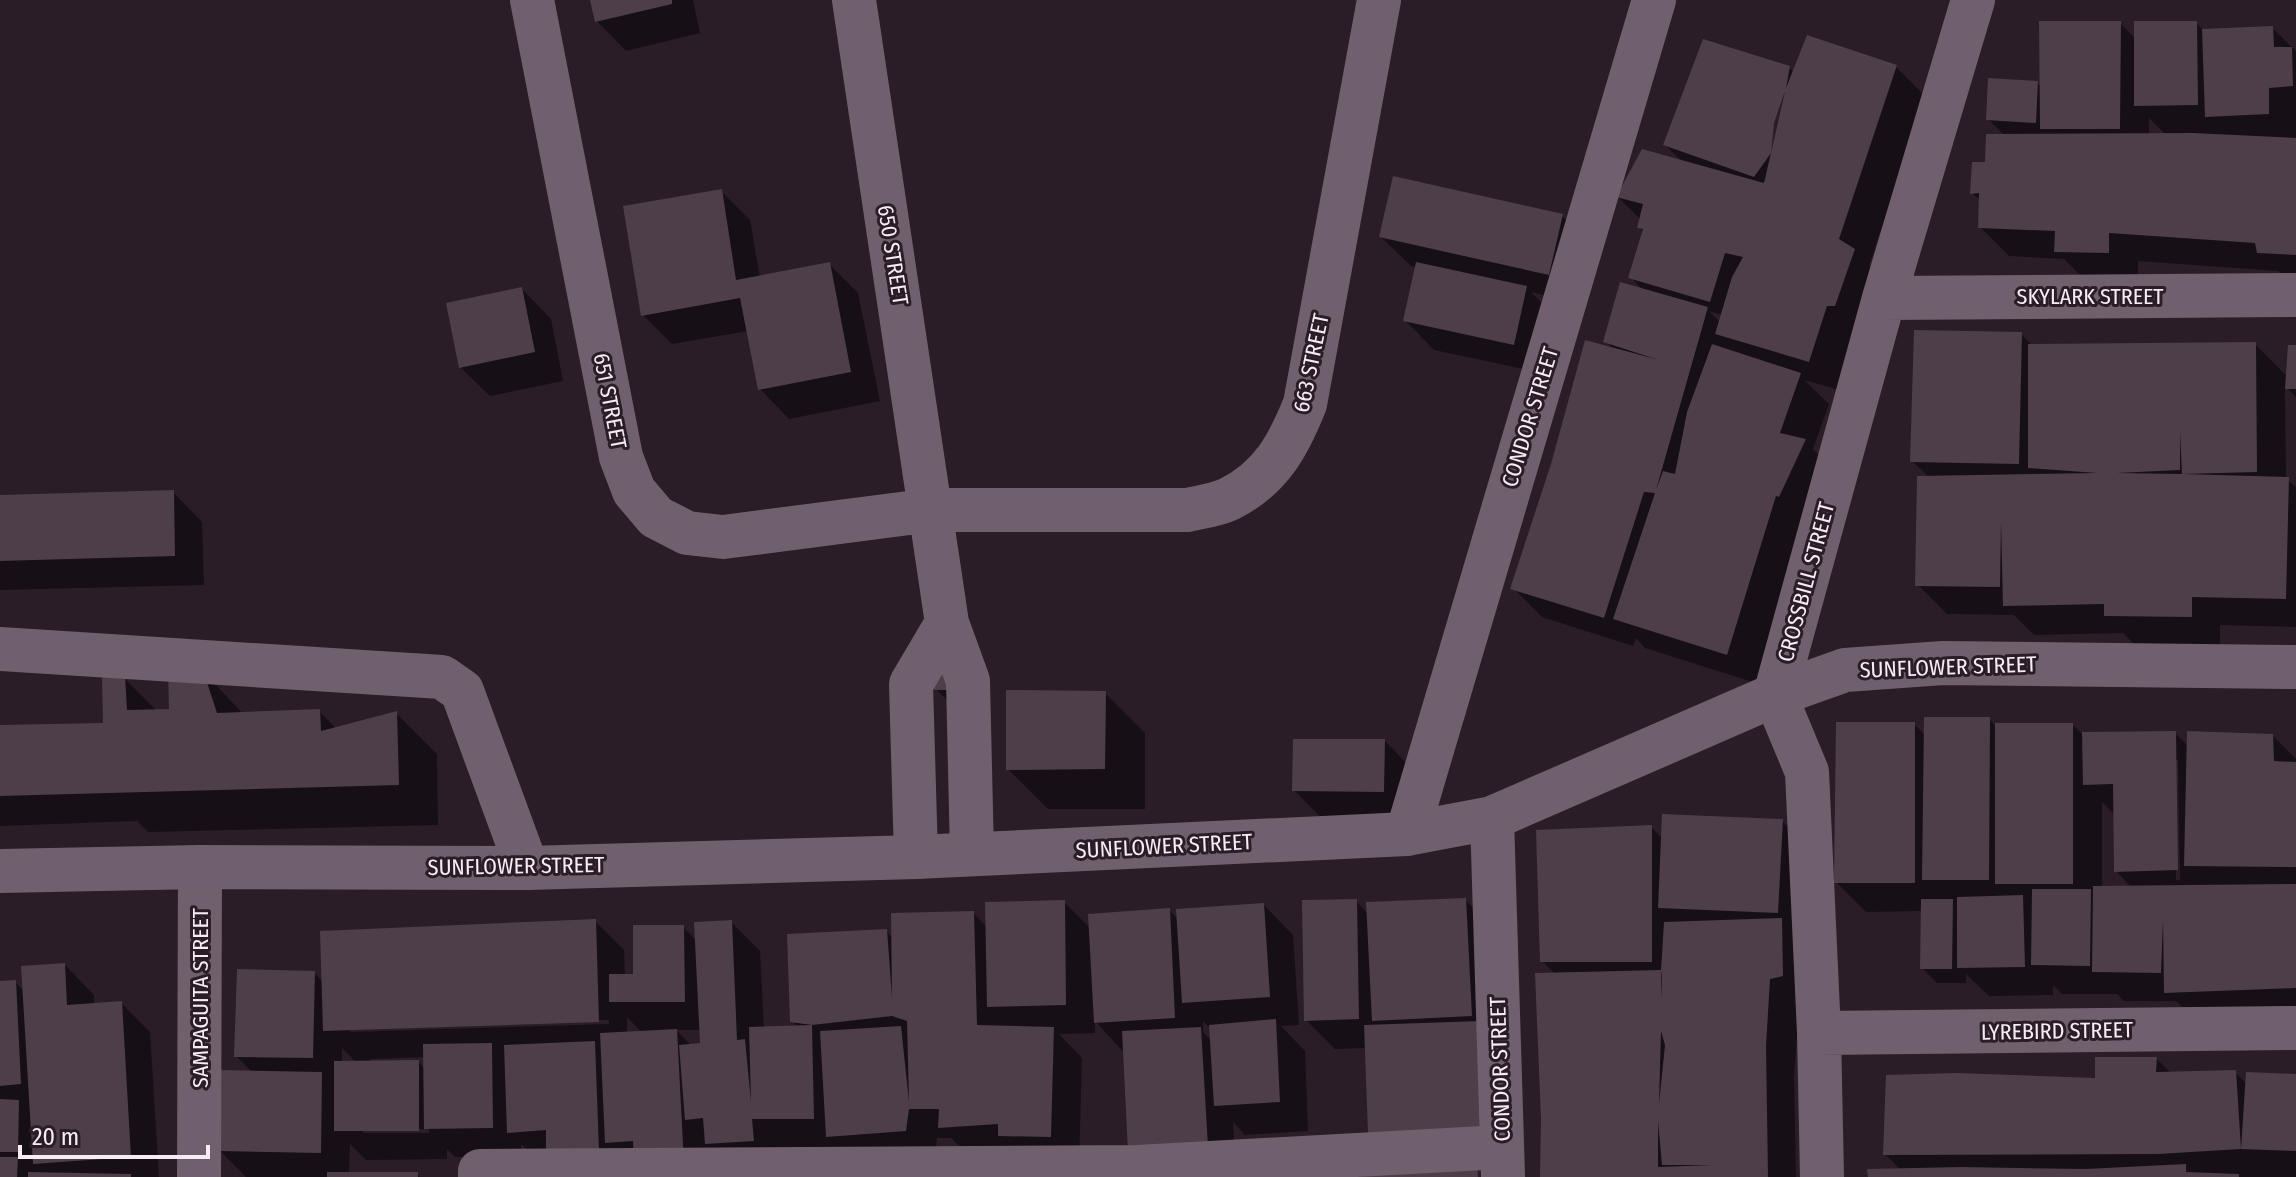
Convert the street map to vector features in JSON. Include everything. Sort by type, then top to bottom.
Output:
[{"type":"street","name":"651 STREET","points":[[532,0],[621,457],[634,491],[656,517],[687,533],[723,537],[932,510]]},
{"type":"street","name":"650 STREET","points":[[854,0],[947,623],[968,681],[972,854]]},
{"type":"street","name":"663 STREET","points":[[932,510],[1187,510],[1227,500],[1263,477],[1289,444],[1305,404],[1379,0]]},
{"type":"street","name":"CONDOR STREET","points":[[1407,834],[1654,0]]},
{"type":"street","name":"CROSSBILL STREET","points":[[1775,695],[1884,298],[1973,0]]},
{"type":"street","name":"SKYLARK STREET","points":[[1884,298],[2296,295]]},
{"type":"street","points":[[916,857],[911,684],[947,623]]},
{"type":"street","points":[[0,649],[442,677],[462,691],[527,868]]},
{"type":"street","name":"SUNFLOWER STREET","points":[[0,871],[200,867],[527,868],[916,857],[1407,834],[1492,818],[1775,695],[1845,670],[1943,663],[2296,667]]},
{"type":"street","points":[[1775,695],[1807,772],[1822,1177]]},
{"type":"street","name":"CONDOR STREET","points":[[1492,818],[1503,1162]]},
{"type":"street","name":"SAMPAGUITA STREET","points":[[199,1177],[200,867]]},
{"type":"street","name":"LYREBIRD STREET","points":[[1819,1033],[2296,1028]]},
{"type":"street","points":[[480,1177],[480,1171],[1503,1162]]},
{"type":"building","points":[[590,0],[672,0],[672,4],[595,22]]},
{"type":"building","points":[[2039,21],[2121,21],[2120,129],[2040,129]]},
{"type":"building","points":[[2134,21],[2197,21],[2198,105],[2134,106]]},
{"type":"building","points":[[2273,26],[2274,47],[2292,47],[2293,86],[2269,88],[2269,114],[2205,117],[2202,29]]},
{"type":"building","points":[[1807,35],[1897,65],[1839,239],[1855,249],[1835,306],[1827,306],[1809,362],[1715,334],[1732,277],[1743,257],[1725,253],[1710,302],[1628,278],[1643,229],[1637,228],[1643,204],[1616,197],[1642,149],[1764,183],[1771,153],[1754,177],[1663,145],[1703,39],[1790,66],[1786,88]],"holes":[[[1785,91],[1771,153],[1774,123]]]},
{"type":"building","points":[[1988,78],[2038,81],[2036,123],[1986,120]]},
{"type":"building","points":[[2193,133],[2296,138],[2296,255],[2257,253],[2255,243],[2109,233],[2109,253],[2054,252],[2055,231],[1978,228],[1979,193],[1970,194],[1972,162],[1985,162],[1986,134]]},
{"type":"building","points":[[1393,176],[1563,214],[1549,275],[1379,237]]},
{"type":"building","points":[[722,189],[736,280],[830,262],[851,372],[758,390],[740,298],[641,316],[623,206]]},
{"type":"building","points":[[1416,262],[1527,286],[1514,345],[1403,321]]},
{"type":"building","points":[[1620,282],[1708,307],[1656,490],[1663,471],[1675,474],[1687,412],[1712,344],[1801,373],[1780,433],[1806,439],[1779,497],[1776,496],[1727,655],[1613,619],[1655,493],[1644,492],[1604,618],[1510,589],[1551,464],[1585,340],[1659,360],[1603,342]]},
{"type":"building","points":[[522,287],[535,352],[459,368],[446,303]]},
{"type":"building","points":[[1914,330],[2022,332],[2019,464],[1910,462]]},
{"type":"building","points":[[2256,342],[2257,472],[2182,474],[2289,477],[2286,599],[2192,597],[2192,617],[2104,616],[2104,604],[2003,606],[2001,522],[2000,587],[1915,586],[1917,476],[2097,473],[2028,468],[2028,344]],"holes":[[[2180,432],[2182,474],[2117,473],[2180,470]]]},
{"type":"building","points":[[2288,345],[2296,345],[2296,389],[2285,389]]},
{"type":"building","points":[[174,490],[175,556],[0,561],[0,495]]},
{"type":"building","points":[[956,665],[957,690],[934,690],[934,666]]},
{"type":"building","points":[[202,667],[217,713],[320,709],[321,731],[397,711],[399,785],[0,796],[0,725],[103,723],[102,677],[125,676],[127,710],[169,709],[168,668]]},
{"type":"building","points":[[1006,690],[1106,691],[1105,769],[1006,770]]},
{"type":"building","points":[[1924,717],[1990,717],[1989,880],[1922,880]]},
{"type":"building","points":[[1836,722],[1915,722],[1915,883],[1834,883]]},
{"type":"building","points":[[1995,723],[2073,723],[2073,884],[1995,884]]},
{"type":"building","points":[[2176,731],[2178,870],[2114,872],[2113,784],[2083,785],[2082,732]]},
{"type":"building","points":[[2187,731],[2273,734],[2274,761],[2296,762],[2296,867],[2184,866]]},
{"type":"building","points":[[1293,739],[1385,739],[1384,792],[1292,791]]},
{"type":"building","points":[[1662,814],[1783,819],[1778,913],[1658,908]]},
{"type":"building","points":[[1652,825],[1652,962],[1540,962],[1536,830]]},
{"type":"building","points":[[2296,884],[2296,988],[2164,993],[2163,920],[2161,973],[2092,972],[2093,886]]},
{"type":"building","points":[[2032,889],[2091,889],[2090,966],[2031,965]]},
{"type":"building","points":[[2023,895],[2025,967],[1957,968],[1957,897]]},
{"type":"building","points":[[1466,898],[1472,1016],[1372,1021],[1366,902]]},
{"type":"building","points":[[1357,899],[1359,1019],[1304,1021],[1302,900]]},
{"type":"building","points":[[1921,899],[1953,899],[1952,969],[1920,969]]},
{"type":"building","points":[[1065,900],[1066,1005],[987,1007],[985,902]]},
{"type":"building","points":[[1264,903],[1270,997],[1182,1003],[1176,909]]},
{"type":"building","points":[[1170,908],[1175,1018],[1094,1023],[1088,914]]},
{"type":"building","points":[[974,911],[977,1025],[1054,1027],[1051,1137],[998,1136],[998,1124],[938,1128],[939,1109],[909,1109],[906,1131],[826,1137],[820,1031],[901,1026],[909,1102],[907,1021],[892,1016],[812,1025],[790,1022],[787,934],[887,929],[892,998],[891,913]]},
{"type":"building","points":[[1782,918],[1783,976],[1770,979],[1766,1046],[1768,1177],[1540,1177],[1541,1119],[1535,973],[1661,970],[1664,922]],"holes":[[[1661,1031],[1665,1045],[1659,1104]],[[1658,1121],[1662,1165],[1713,1165],[1658,1167]]]},
{"type":"building","points":[[596,919],[599,1022],[323,1031],[320,931]]},
{"type":"building","points":[[732,920],[737,1040],[745,1039],[751,1102],[749,1027],[812,1025],[814,1119],[752,1119],[754,1141],[705,1144],[703,1118],[685,1120],[679,1045],[700,1043],[694,922]]},
{"type":"building","points":[[633,925],[684,925],[685,1002],[609,1002],[609,974],[633,974]]},
{"type":"building","points":[[65,963],[67,1005],[122,1001],[131,1157],[33,1164],[21,966]]},
{"type":"building","points":[[237,969],[315,971],[313,1058],[234,1057]]},
{"type":"building","points":[[16,980],[21,1084],[0,1086],[0,981]]},
{"type":"building","points":[[1276,1019],[1280,1102],[1214,1106],[1209,1025]]},
{"type":"building","points":[[1480,1021],[1484,1129],[1368,1133],[1364,1025]]},
{"type":"building","points":[[1201,1027],[1208,1147],[1128,1152],[1122,1031]]},
{"type":"building","points":[[677,1029],[684,1163],[634,1165],[633,1141],[605,1143],[600,1033]]},
{"type":"building","points":[[595,1041],[599,1151],[546,1154],[546,1130],[507,1133],[504,1045]]},
{"type":"building","points":[[492,1043],[493,1128],[424,1129],[423,1044]]},
{"type":"building","points":[[2095,1057],[2157,1057],[2156,1072],[2236,1070],[2241,1149],[2158,1154],[1883,1155],[1886,1075],[1957,1073],[2095,1078]]},
{"type":"building","points":[[419,1060],[419,1131],[334,1131],[334,1061]]},
{"type":"building","points":[[220,1070],[322,1072],[321,1153],[218,1151]]},
{"type":"building","points":[[2246,1072],[2296,1074],[2296,1151],[2241,1149]]},
{"type":"building","points":[[0,1099],[19,1100],[18,1152],[0,1152]]},
{"type":"building","points":[[0,1157],[18,1157],[17,1177],[0,1177]]},
{"type":"building","points":[[1477,1164],[1478,1177],[1355,1177]]},
{"type":"building","points":[[2186,1164],[2186,1172],[2239,1174],[2239,1177],[1868,1177],[1867,1169],[2085,1169]]},
{"type":"building","points":[[28,1172],[131,1174],[131,1177],[28,1177]]},
{"type":"building","points":[[327,1172],[418,1172],[418,1177],[327,1177]]}]
